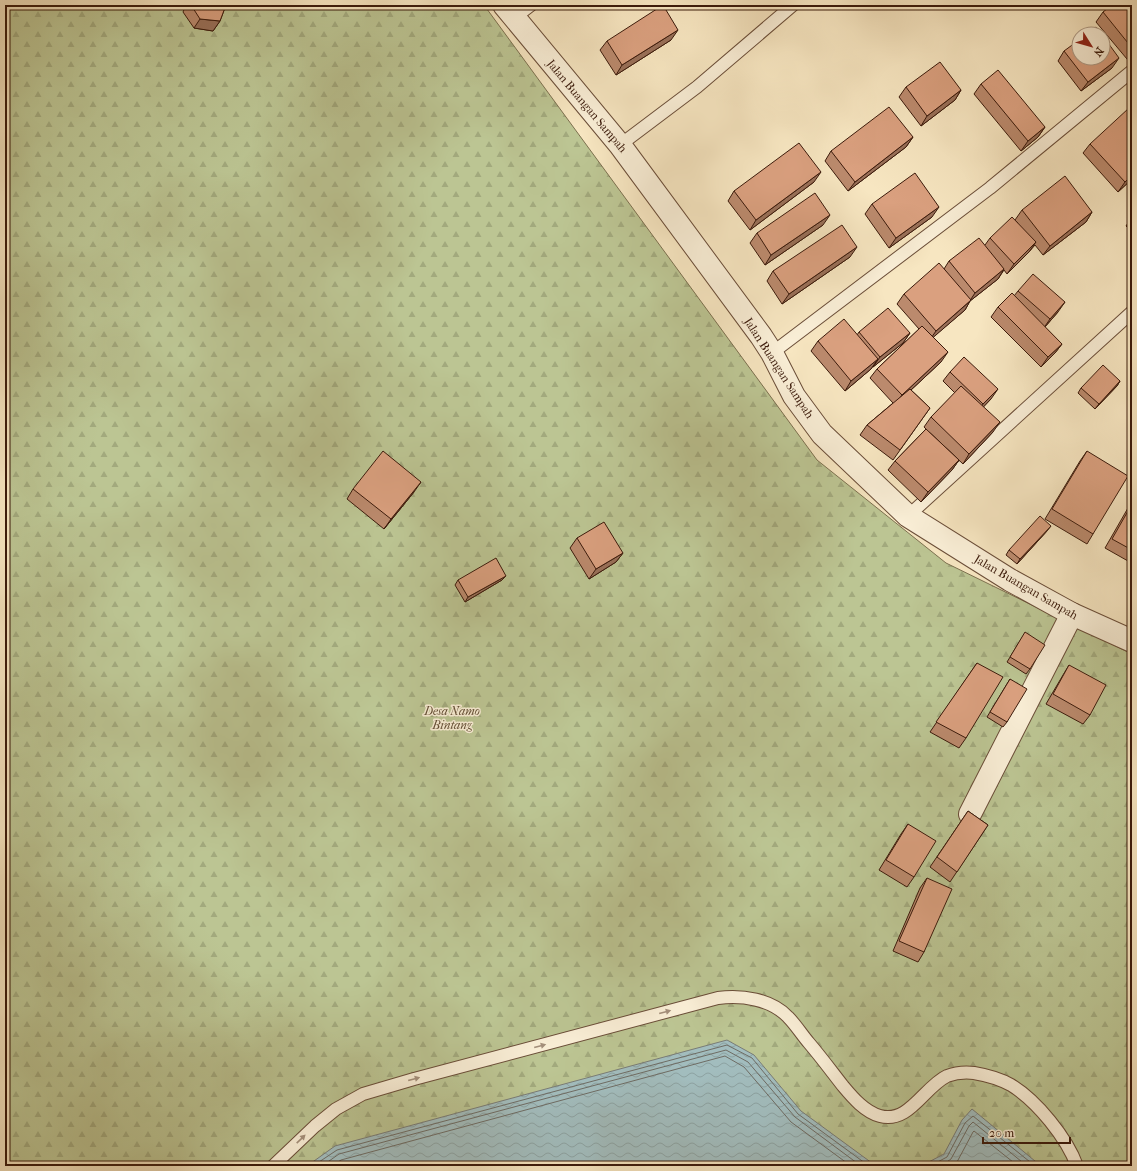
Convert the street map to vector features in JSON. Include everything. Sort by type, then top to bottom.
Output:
[{"type":"street","name":"Jalan Buangan Sampah","points":[[509,12],[620,145],[772,353],[794,396],[822,434],[908,516],[1010,580],[1072,614],[1132,641]]},
{"type":"street","points":[[970,814],[1072,614]]},
{"type":"lane","points":[[509,12],[531,5]]},
{"type":"lane","points":[[620,145],[697,87],[793,5]]},
{"type":"lane","points":[[772,353],[990,188],[1132,71]]},
{"type":"lane","points":[[908,516],[1132,312]]},
{"type":"lane","points":[[274,1166],[315,1126],[336,1108],[363,1094],[718,998],[735,996],[753,999],[771,1005],[788,1016],[852,1096],[871,1112],[879,1116],[898,1116],[907,1110],[932,1086],[948,1076],[965,1072],[986,1075],[1011,1085],[1037,1107],[1060,1133],[1077,1166]]},
{"type":"green space","name":"Desa Namo Bintang","points":[[5,5],[484,5],[817,460],[946,563],[1132,654],[1132,1166],[5,1166]]},
{"type":"water","points":[[727,1040],[754,1055],[801,1111],[876,1166],[307,1166],[335,1146]]},
{"type":"water","points":[[972,1109],[1041,1166],[921,1166],[944,1154],[962,1120]]},
{"type":"building","points":[[191,5],[226,5],[220,21],[200,19]]},
{"type":"building","points":[[663,5],[678,30],[622,65],[607,41]]},
{"type":"building","points":[[1112,5],[1132,5],[1132,48],[1103,12]]},
{"type":"building","points":[[1071,46],[1071,60],[1064,51]]},
{"type":"building","points":[[1111,47],[1119,58],[1111,64]]},
{"type":"building","points":[[940,62],[961,90],[927,116],[906,87]]},
{"type":"building","points":[[1076,66],[1109,66],[1088,82]]},
{"type":"building","points":[[998,70],[1045,127],[1028,141],[981,84]]},
{"type":"building","points":[[889,107],[913,137],[855,182],[831,151]]},
{"type":"building","points":[[1129,108],[1132,110],[1132,175],[1125,182],[1090,144]]},
{"type":"building","points":[[799,143],[821,172],[756,220],[734,191]]},
{"type":"building","points":[[915,173],[939,207],[896,238],[872,204]]},
{"type":"building","points":[[1065,176],[1092,212],[1050,246],[1022,210]]},
{"type":"building","points":[[815,193],[830,215],[771,255],[757,233]]},
{"type":"building","points":[[1012,217],[1036,242],[1014,264],[990,238]]},
{"type":"building","points":[[842,225],[857,247],[789,294],[773,271]]},
{"type":"building","points":[[979,238],[1004,269],[975,293],[949,261]]},
{"type":"building","points":[[939,263],[971,300],[936,331],[904,294]]},
{"type":"building","points":[[1033,274],[1065,302],[1050,319],[1018,291]]},
{"type":"building","points":[[1012,293],[1062,344],[1048,357],[998,307]]},
{"type":"building","points":[[888,308],[910,333],[880,357],[859,332]]},
{"type":"building","points":[[844,319],[878,359],[851,381],[818,341]]},
{"type":"building","points":[[922,326],[948,352],[902,395],[877,369]]},
{"type":"building","points":[[964,357],[998,389],[983,404],[950,372]]},
{"type":"building","points":[[1103,365],[1120,381],[1099,404],[1081,388]]},
{"type":"building","points":[[961,386],[1000,422],[969,454],[931,417]]},
{"type":"building","points":[[910,389],[930,408],[900,450],[867,425]]},
{"type":"building","points":[[926,429],[959,460],[928,492],[895,461]]},
{"type":"building","points":[[383,451],[421,482],[391,519],[353,489]]},
{"type":"building","points":[[1087,451],[1128,476],[1093,534],[1052,509]]},
{"type":"building","points":[[1132,504],[1132,550],[1112,539]]},
{"type":"building","points":[[1040,516],[1051,526],[1020,559],[1009,550]]},
{"type":"building","points":[[604,522],[623,553],[596,569],[577,538]]},
{"type":"building","points":[[496,558],[506,576],[468,597],[458,580]]},
{"type":"building","points":[[1025,632],[1045,645],[1030,669],[1010,657]]},
{"type":"building","points":[[977,663],[1003,677],[966,738],[936,722]]},
{"type":"building","points":[[1069,665],[1106,685],[1090,715],[1053,694]]},
{"type":"building","points":[[1010,679],[1027,689],[1007,722],[990,712]]},
{"type":"building","points":[[968,811],[988,825],[957,872],[937,857]]},
{"type":"building","points":[[908,824],[936,841],[914,877],[886,860]]},
{"type":"building","points":[[927,878],[952,889],[924,952],[899,941]]}]
